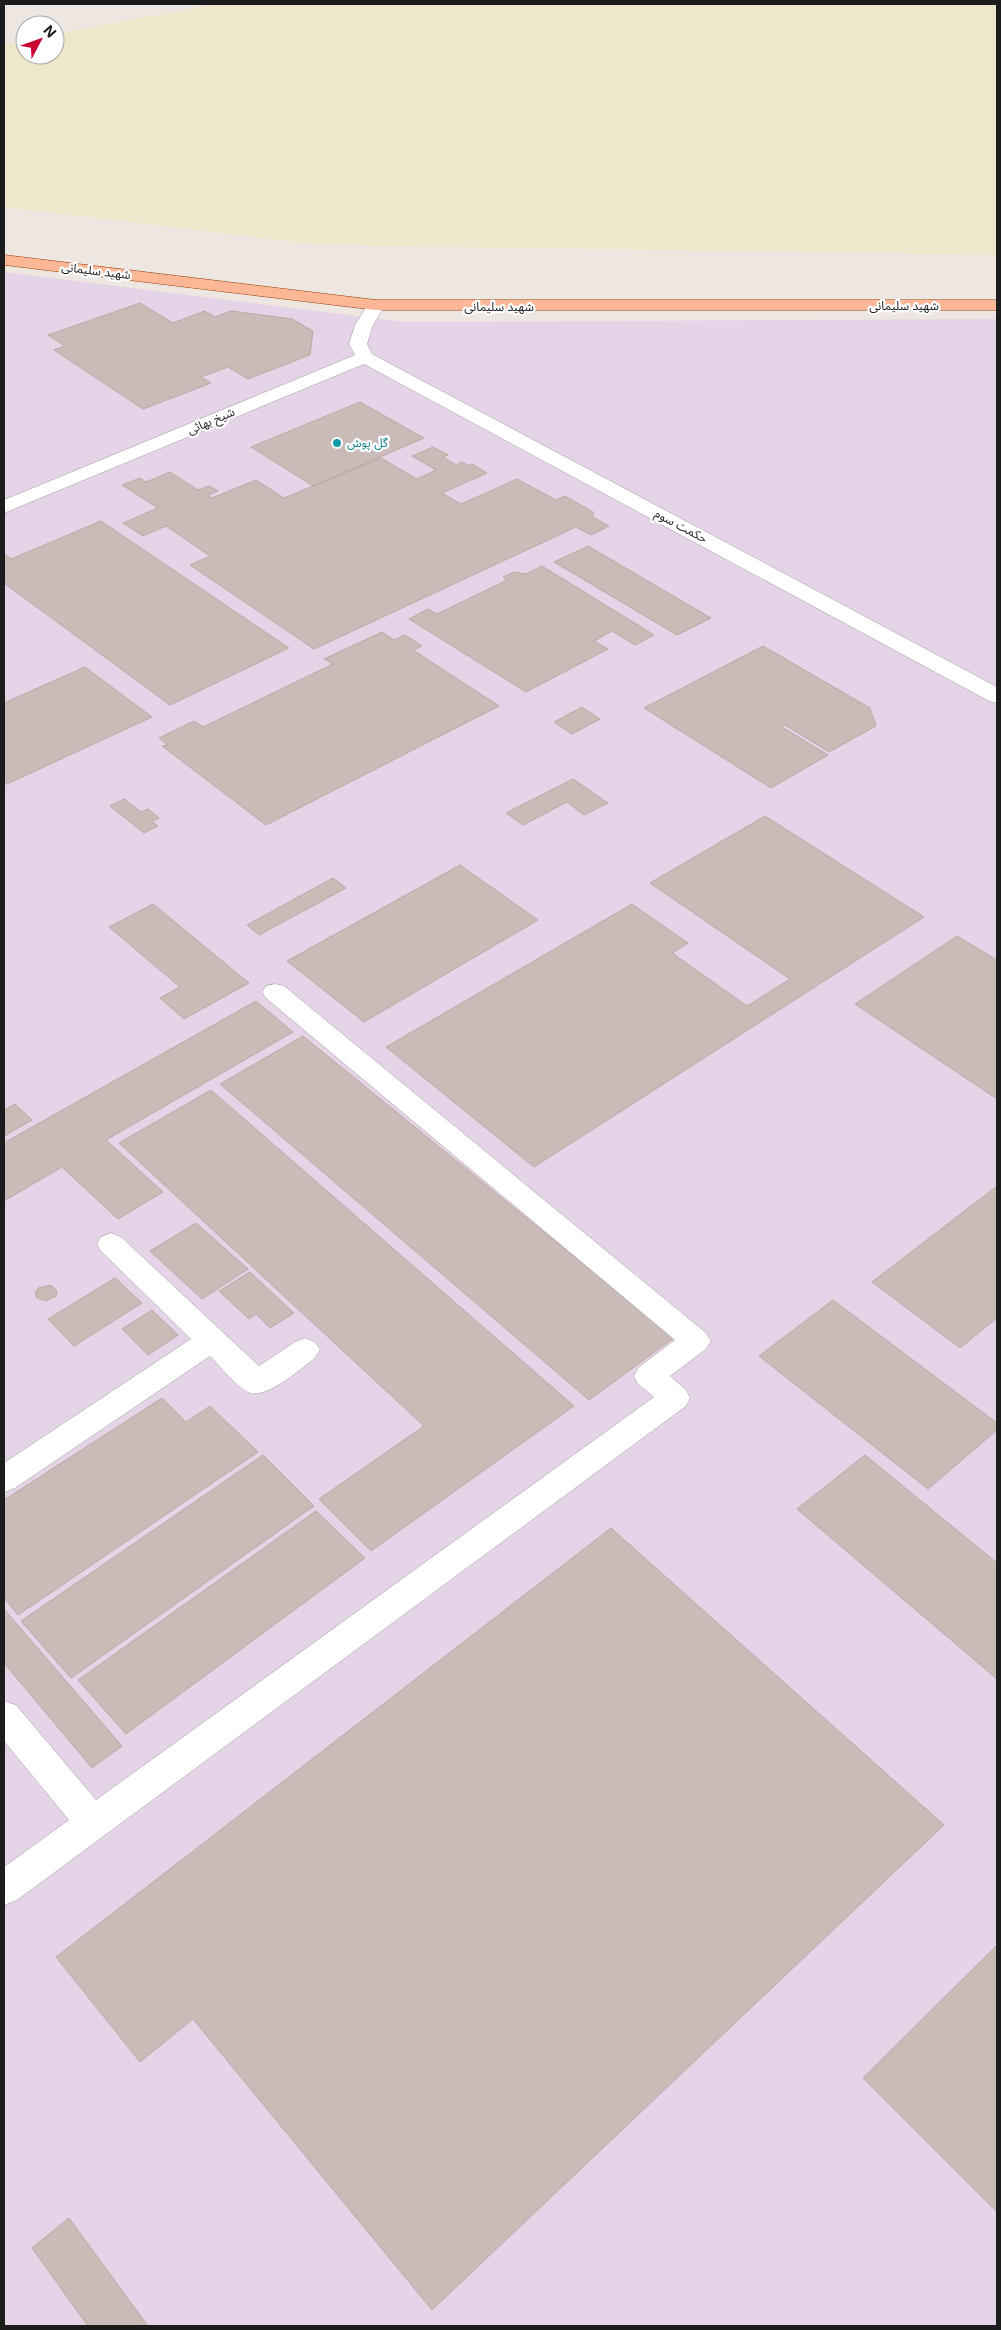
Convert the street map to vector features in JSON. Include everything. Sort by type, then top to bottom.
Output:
[{"type":"main road","name":"شهید سلیمانی","points":[[4,260],[376,305],[997,306]]},
{"type":"main road","name":"شهید سلیمانی","points":[[414,288],[504,290],[997,289]]},
{"type":"street","points":[[365,356],[358,344],[364,325],[376,305]]},
{"type":"street","name":"شیخ بهائی","points":[[4,507],[365,356]]},
{"type":"street","name":"حکمت سوم","points":[[365,356],[997,696]]},
{"type":"street","points":[[4,1888],[675,1398],[649,1376],[696,1341],[275,992]]},
{"type":"street","points":[[110,1244],[257,1383],[306,1350]]},
{"type":"street","points":[[4,1479],[212,1340]]},
{"type":"street","points":[[4,1716],[92,1822]]},
{"type":"shaded area","points":[[216,4],[997,4],[997,255],[320,245],[4,207],[4,44],[15,42],[15,65],[65,65],[65,32]]},
{"type":"shaded area","points":[[4,272],[405,322],[997,319],[997,2326],[4,2326]]},
{"type":"building","points":[[140,303],[173,323],[205,311],[215,317],[231,311],[292,319],[313,331],[310,355],[248,379],[228,367],[201,377],[211,383],[143,409],[54,350],[65,346],[48,335]]},
{"type":"building","name":"گل پوش","points":[[360,402],[424,438],[313,486],[251,447]]},
{"type":"building","points":[[433,447],[448,455],[443,457],[456,465],[462,462],[469,466],[472,464],[487,473],[442,493],[461,504],[517,479],[556,500],[565,496],[593,512],[593,517],[609,526],[591,535],[576,527],[314,649],[190,565],[210,556],[166,526],[143,536],[123,523],[158,508],[122,485],[140,478],[146,482],[170,472],[198,490],[209,486],[218,491],[208,495],[212,498],[256,480],[284,498],[381,458],[417,479],[436,470],[412,456]]},
{"type":"building","points":[[101,521],[289,648],[170,705],[4,583],[4,554],[11,559]]},
{"type":"building","points":[[588,546],[711,618],[677,635],[554,562]]},
{"type":"building","points":[[542,566],[654,635],[635,645],[612,631],[594,641],[608,649],[526,692],[409,619],[428,609],[437,614],[507,580],[503,577],[514,572],[526,574]]},
{"type":"building","points":[[382,632],[394,640],[405,635],[422,646],[413,650],[499,706],[266,825],[162,746],[168,745],[159,738],[194,721],[203,727],[333,664],[324,659]]},
{"type":"building","points":[[763,646],[870,708],[876,726],[829,752],[785,725],[782,727],[828,755],[771,788],[644,708]]},
{"type":"building","points":[[85,667],[152,717],[7,784],[4,781],[4,703]]},
{"type":"building","points":[[582,707],[600,719],[572,734],[554,722]]},
{"type":"building","points":[[573,779],[608,803],[584,815],[567,802],[523,825],[506,813]]},
{"type":"building","points":[[124,799],[141,812],[148,809],[159,818],[152,822],[158,826],[144,833],[110,806]]},
{"type":"building","points":[[765,816],[924,917],[534,1167],[386,1047],[632,904],[688,943],[672,953],[747,1006],[790,979],[650,883]]},
{"type":"building","points":[[460,865],[538,920],[364,1022],[287,961]]},
{"type":"building","points":[[333,878],[346,888],[259,935],[247,925]]},
{"type":"building","points":[[153,904],[249,983],[184,1019],[160,998],[180,987],[109,927]]},
{"type":"building","points":[[957,936],[997,960],[997,1099],[855,1004]]},
{"type":"building","points":[[256,1001],[293,1032],[106,1140],[163,1192],[118,1219],[62,1167],[4,1201],[4,1143]]},
{"type":"building","points":[[303,1036],[674,1338],[589,1400],[220,1084]]},
{"type":"building","points":[[211,1090],[574,1406],[371,1551],[319,1499],[424,1426],[119,1143]]},
{"type":"building","points":[[15,1104],[32,1120],[4,1136],[4,1110]]},
{"type":"building","points":[[997,1186],[997,1318],[960,1348],[872,1282]]},
{"type":"building","points":[[196,1223],[248,1269],[202,1299],[150,1251]]},
{"type":"building","points":[[250,1272],[294,1313],[270,1328],[256,1314],[249,1319],[219,1291]]},
{"type":"building","points":[[115,1278],[142,1303],[74,1346],[48,1319]]},
{"type":"building","points":[[51,1285],[57,1291],[56,1296],[46,1301],[37,1298],[35,1293],[38,1288]]},
{"type":"building","points":[[833,1300],[997,1423],[997,1430],[928,1489],[759,1356]]},
{"type":"building","points":[[152,1310],[178,1335],[148,1355],[122,1329]]},
{"type":"building","points":[[162,1398],[186,1422],[210,1406],[258,1452],[18,1615],[4,1598],[4,1500]]},
{"type":"building","points":[[263,1455],[314,1506],[71,1678],[21,1621]]},
{"type":"building","points":[[865,1455],[997,1563],[997,1679],[797,1509]]},
{"type":"building","points":[[316,1511],[365,1558],[126,1734],[78,1680]]},
{"type":"building","points":[[611,1528],[944,1825],[432,2310],[193,2019],[140,2062],[56,1957]]},
{"type":"building","points":[[4,1609],[122,1746],[92,1768],[4,1663]]},
{"type":"building","points":[[997,1945],[997,2212],[863,2078]]},
{"type":"building","points":[[69,2218],[148,2326],[88,2326],[32,2248]]},
{"type":"place","name":"گل پوش","points":[[337,443]]}]
